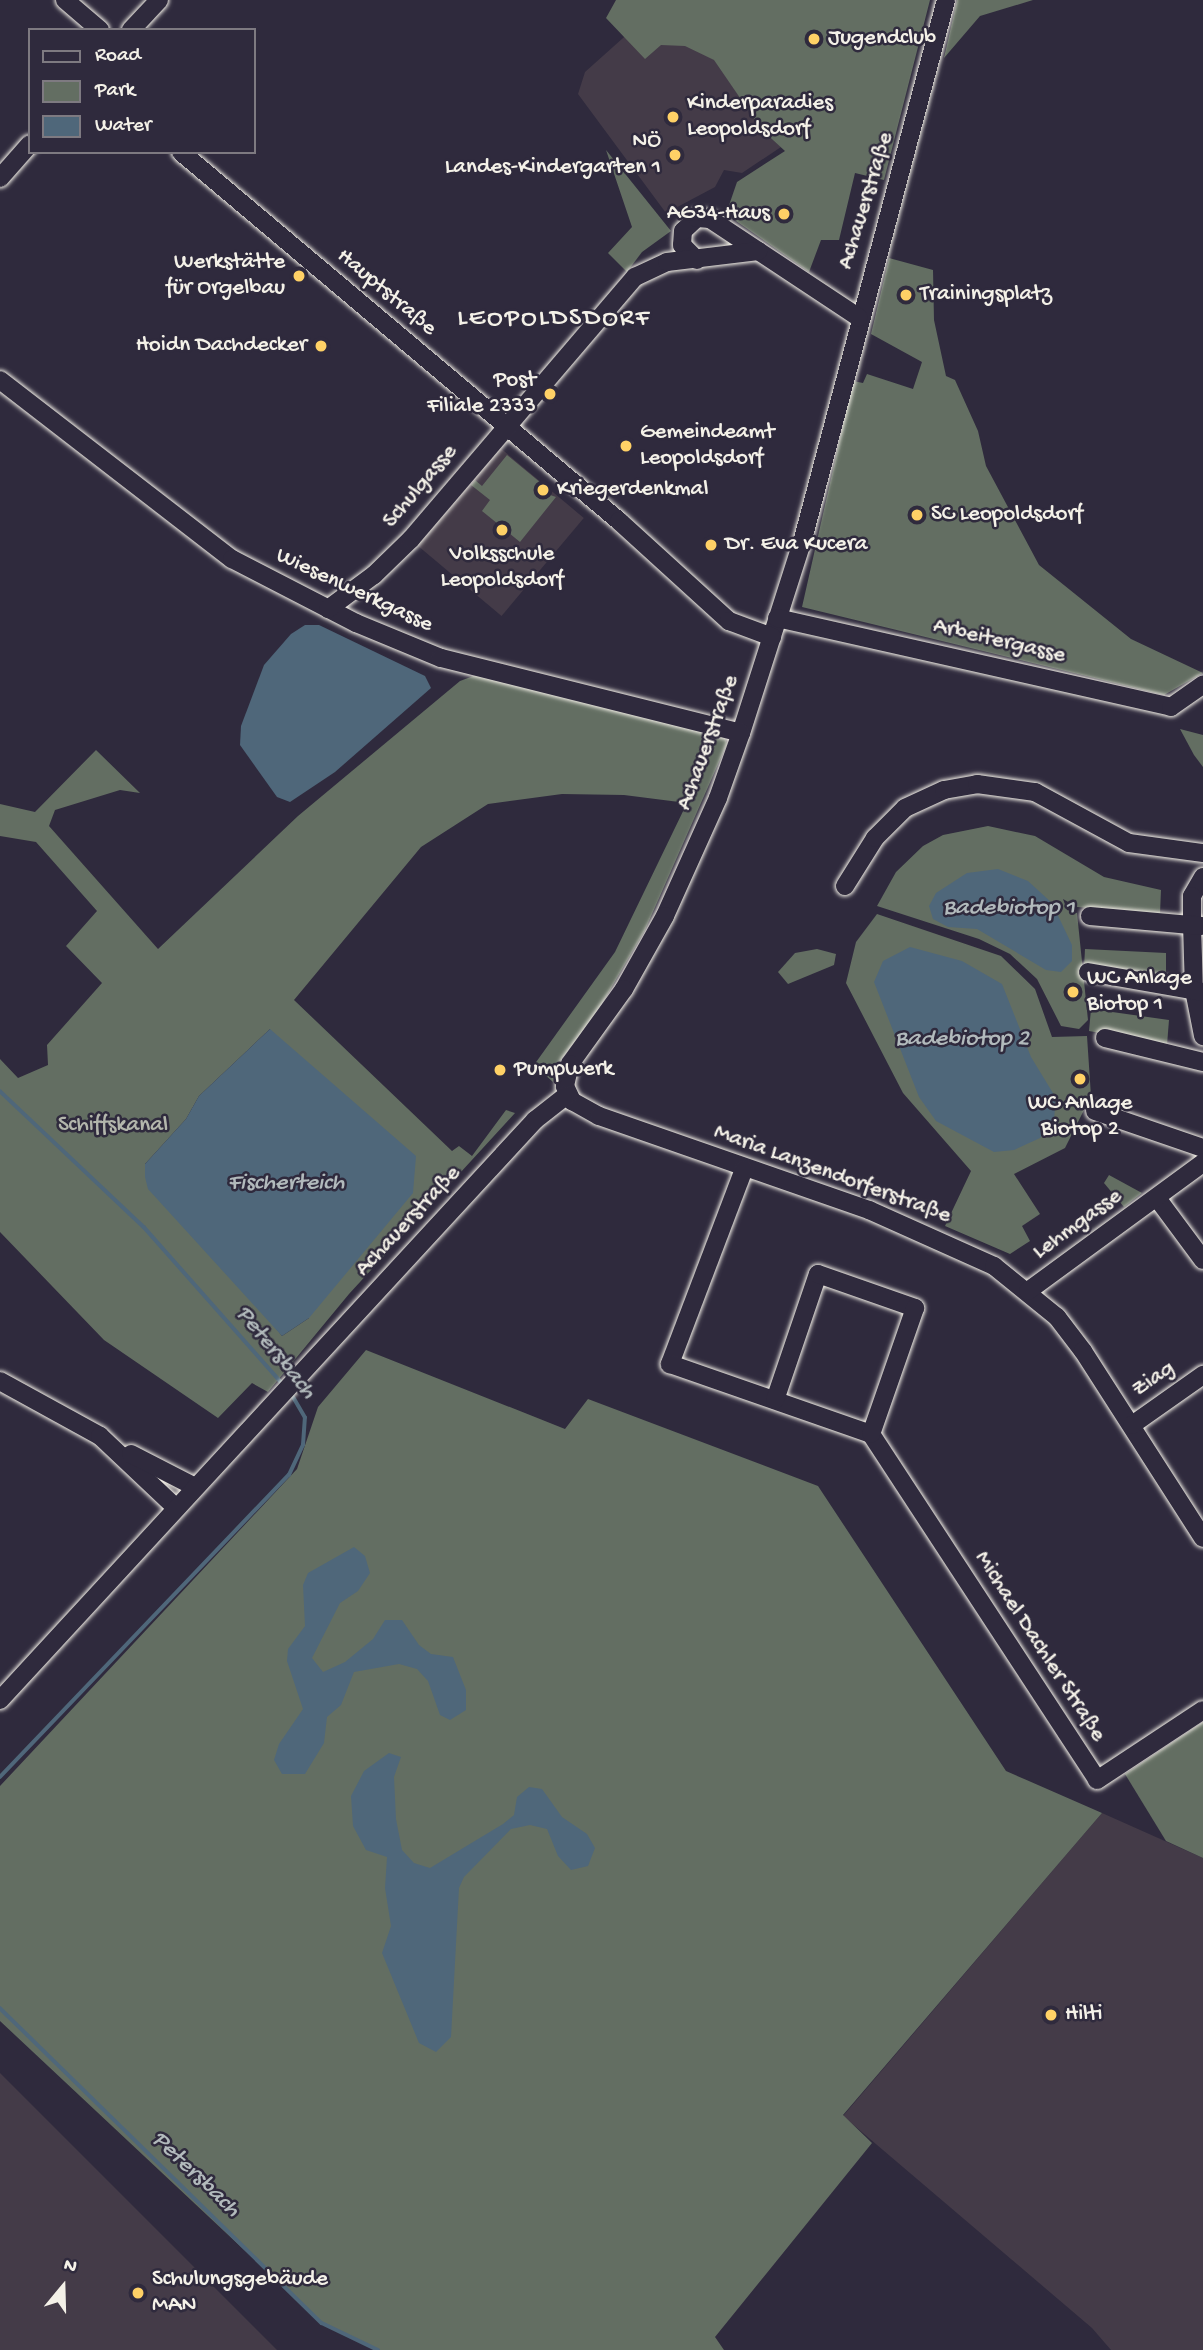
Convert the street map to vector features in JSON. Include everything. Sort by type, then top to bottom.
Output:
[{"type":"street","points":[[65,0],[98,28]]},
{"type":"street","points":[[133,28],[159,0]]},
{"type":"street","name":"Achauerstraße","points":[[193,1486],[278,1399],[535,1120],[568,1095],[565,1074],[570,1064],[625,989],[665,916],[718,798],[803,539],[858,317],[912,139],[946,0]]},
{"type":"street","points":[[0,178],[28,146]]},
{"type":"street","name":"Hauptstraße","points":[[183,154],[504,425],[716,610],[734,610],[774,627]]},
{"type":"street","points":[[697,260],[682,245],[686,225],[703,218],[722,226],[858,317]]},
{"type":"street","points":[[717,255],[724,240],[722,226]]},
{"type":"street","name":"Schulgasse","points":[[328,609],[374,575],[411,539],[504,425],[635,278],[660,264],[758,251]]},
{"type":"street","name":"Wiesenwerkgasse","points":[[0,380],[232,559],[328,609],[441,658],[741,733]]},
{"type":"street","name":"Arbeitergasse","points":[[774,627],[1171,707],[1203,685]]},
{"type":"street","points":[[845,886],[875,838],[905,808],[944,790],[977,784],[1035,792],[1129,843],[1203,853]]},
{"type":"street","points":[[1203,877],[1192,896],[1198,925],[1198,991],[1203,1036]]},
{"type":"street","points":[[1090,916],[1198,925]]},
{"type":"street","points":[[1088,972],[1198,991]]},
{"type":"street","points":[[1105,1038],[1203,1062]]},
{"type":"street","name":"Maria Lanzendorferstraße","points":[[568,1095],[599,1116],[744,1169],[869,1210],[951,1243],[994,1266],[1028,1292],[1077,1343],[1132,1424],[1203,1538]]},
{"type":"street","points":[[1096,1111],[1203,1148]]},
{"type":"street","name":"Lehmgasse","points":[[1028,1292],[1203,1163]]},
{"type":"street","points":[[744,1169],[670,1364],[871,1434],[915,1308],[818,1274],[775,1400]]},
{"type":"street","name":"Lehmgasse","points":[[1157,1198],[1203,1260]]},
{"type":"street","name":"Ziag","points":[[1132,1424],[1203,1375]]},
{"type":"street","points":[[0,1381],[64,1413],[116,1448],[193,1486],[0,1700]]},
{"type":"street","name":"Michael Dachler Straße","points":[[871,1434],[1097,1780],[1203,1710]]},
{"type":"street","points":[[116,1448],[174,1506]]},
{"type":"shaded area","name":"Kinderparadies Leopoldsdorf","points":[[642,21],[715,60],[762,130],[781,147],[742,173],[724,170],[715,187],[666,213],[578,94],[585,72]]},
{"type":"shaded area","name":"Volksschule Leopoldsdorf","points":[[498,446],[584,518],[502,616],[416,544]]},
{"type":"shaded area","points":[[1102,1813],[1203,1858],[1203,2350],[1111,2350],[1092,2328],[843,2116]]},
{"type":"shaded area","points":[[0,2073],[277,2350],[0,2350]]},
{"type":"green space","points":[[616,0],[930,0],[884,180],[855,173],[839,240],[821,240],[809,272],[726,214],[737,182],[785,151],[762,130],[714,60],[685,46],[661,45],[645,59],[606,18]]},
{"type":"green space","points":[[957,0],[1033,0],[980,16],[944,58]]},
{"type":"green space","points":[[606,150],[671,231],[642,252],[627,272],[608,253],[632,227]]},
{"type":"green space","name":"SC Leopoldsdorf","points":[[889,258],[933,270],[934,320],[946,376],[955,380],[978,431],[986,466],[1039,565],[1131,639],[1203,673],[1164,695],[802,607],[853,381],[863,383],[867,374],[913,389],[922,362],[871,334]]},
{"type":"green space","points":[[507,455],[541,483],[536,490],[556,497],[520,542],[482,511],[490,500],[471,485],[475,480],[482,486]]},
{"type":"green space","name":"Schiffskanal","points":[[476,675],[725,738],[727,744],[645,930],[596,1014],[560,1061],[553,1082],[534,1065],[615,952],[687,803],[624,795],[562,794],[488,804],[421,847],[294,1000],[452,1151],[459,1146],[472,1156],[506,1110],[515,1113],[349,1294],[268,1392],[252,1383],[218,1418],[104,1340],[0,1232],[0,1059],[18,1078],[48,1065],[47,1045],[102,983],[66,946],[97,911],[36,842],[0,836],[0,804],[35,812],[96,750],[140,793],[120,790],[55,810],[49,826],[158,949],[298,816],[460,681]],"holes":[[[270,1029],[309,1318],[282,1336],[145,1164],[186,1119],[199,1096]]]},
{"type":"green space","points":[[1180,729],[1203,735],[1203,767],[1194,755]]},
{"type":"green space","points":[[988,826],[1035,836],[1104,877],[1161,890],[1160,914],[1077,907],[1063,899],[1067,910],[1077,913],[1088,1020],[1079,1029],[1061,1026],[1037,979],[1010,954],[979,939],[877,906],[896,872],[923,846],[943,835]]},
{"type":"green space","points":[[877,914],[1001,956],[1035,989],[1052,1037],[1087,1036],[1091,1096],[1065,1148],[1014,1174],[1040,1214],[1022,1226],[1030,1241],[1010,1254],[945,1226],[971,1171],[903,1093],[846,983],[856,942]]},
{"type":"green space","points":[[817,949],[836,954],[834,965],[788,984],[778,972],[795,953]]},
{"type":"green space","points":[[1085,949],[1166,953],[1166,978],[1084,968]]},
{"type":"green space","points":[[1091,1009],[1169,1020],[1167,1045],[1089,1031]]},
{"type":"green space","points":[[1109,1175],[1142,1193],[1124,1207],[1104,1183]]},
{"type":"green space","points":[[366,1350],[565,1429],[588,1399],[818,1486],[1006,1771],[1102,1813],[843,2115],[872,2143],[715,2337],[724,2350],[380,2350],[322,2323],[0,2021],[0,1786],[297,1469],[318,1407]]},
{"type":"green space","points":[[1203,1722],[1203,1858],[1166,1841],[1125,1774]]},
{"type":"water","points":[[305,625],[319,625],[425,676],[431,688],[335,772],[290,802],[277,797],[240,745],[241,726],[264,665],[291,634]]},
{"type":"water","name":"Badebiotop 1","points":[[998,869],[1028,881],[1052,903],[1072,945],[1072,961],[1061,972],[1046,970],[977,929],[948,927],[933,919],[929,906],[936,893],[967,873]]},
{"type":"water","name":"Badebiotop 2","points":[[910,947],[962,961],[1002,984],[1031,1057],[1056,1098],[1054,1119],[1040,1138],[1014,1150],[994,1152],[936,1121],[919,1097],[874,982],[883,961]]},
{"type":"water","name":"Fischerteich","points":[[270,1029],[416,1156],[413,1193],[309,1318],[282,1336],[148,1189],[145,1177],[145,1164],[186,1119],[199,1096]]},
{"type":"water","points":[[354,1547],[365,1556],[370,1573],[358,1591],[340,1603],[312,1658],[323,1672],[345,1662],[373,1639],[385,1620],[402,1620],[419,1645],[431,1654],[453,1657],[466,1690],[466,1710],[450,1720],[440,1715],[428,1681],[417,1669],[399,1664],[354,1672],[341,1705],[327,1717],[324,1743],[305,1774],[282,1774],[274,1760],[279,1744],[303,1709],[287,1661],[288,1649],[305,1626],[303,1585],[308,1573]]},
{"type":"water","points":[[389,1753],[401,1757],[394,1777],[396,1819],[402,1850],[414,1863],[430,1868],[503,1824],[514,1815],[517,1797],[529,1787],[542,1789],[562,1817],[587,1834],[595,1848],[588,1866],[571,1870],[558,1856],[547,1829],[530,1825],[511,1829],[464,1877],[459,1888],[451,2037],[436,2052],[419,2043],[382,1953],[391,1926],[385,1888],[387,1857],[366,1850],[353,1826],[351,1796],[364,1771]]},
{"type":"waterway","name":"Petersbach","points":[[0,1091],[144,1227],[283,1384]]},
{"type":"waterway","name":"Petersbach","points":[[0,1777],[289,1475],[303,1445],[305,1418],[290,1392]]},
{"type":"waterway","name":"Petersbach","points":[[0,2008],[322,2323],[378,2350]]},
{"type":"place","name":"Jugendclub","points":[[814,39]]},
{"type":"place","name":"Kinderparadies Leopoldsdorf","points":[[673,117]]},
{"type":"place","name":"NÖ Landes-Kindergarten 1","points":[[675,155]]},
{"type":"place","name":"AG34-Haus","points":[[784,214]]},
{"type":"place","name":"Werkstätte für Orgelbau","points":[[299,276]]},
{"type":"place","name":"Trainingsplatz","points":[[906,295]]},
{"type":"place","name":"Hoidn Dachdecker","points":[[321,346]]},
{"type":"place","name":"Post Filiale 2333","points":[[550,394]]},
{"type":"place","name":"Gemeindeamt Leopoldsdorf","points":[[626,446]]},
{"type":"place","name":"Kriegerdenkmal","points":[[543,490]]},
{"type":"place","name":"SC Leopoldsdorf","points":[[917,515]]},
{"type":"place","name":"Volksschule Leopoldsdorf","points":[[502,530]]},
{"type":"place","name":"Dr. Eva Kucera","points":[[711,545]]},
{"type":"place","name":"WC Anlage Biotop 1","points":[[1073,992]]},
{"type":"place","name":"Pumpwerk","points":[[500,1070]]},
{"type":"place","name":"WC Anlage Biotop 2","points":[[1080,1079]]},
{"type":"place","name":"Hilti","points":[[1051,2015]]},
{"type":"place","name":"Schulungsgebäude MAN","points":[[138,2293]]},
{"type":"district","name":"LEOPOLDSDORF","points":[[554,320]]}]
